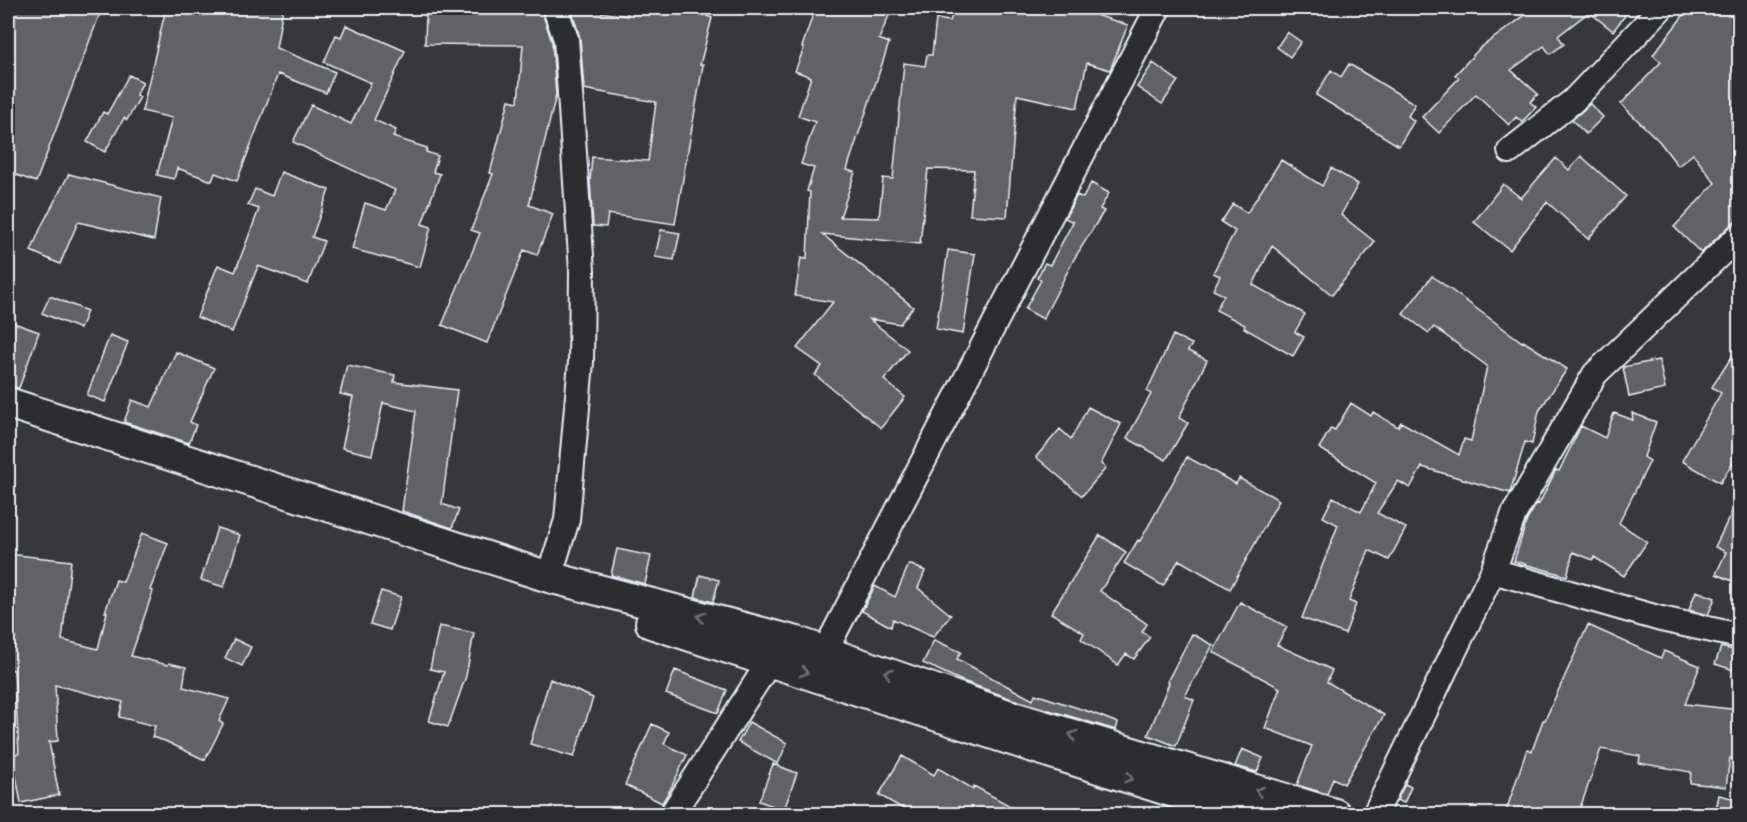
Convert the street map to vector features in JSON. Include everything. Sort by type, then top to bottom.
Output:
[{"type":"street","points":[[549,577],[567,520],[581,362],[582,271],[566,39],[555,8]]},
{"type":"street","points":[[1510,151],[1573,101],[1661,8]]},
{"type":"street","points":[[825,651],[1152,9]]},
{"type":"street","points":[[1375,814],[1493,571],[1514,514],[1595,374],[1740,235]]},
{"type":"street","points":[[8,403],[549,577],[825,651],[1004,726],[1243,814]]},
{"type":"street","points":[[8,419],[184,473],[770,661],[1335,814]]},
{"type":"street","points":[[1493,571],[1661,619],[1740,636]]},
{"type":"street","points":[[672,814],[770,661]]},
{"type":"building","points":[[8,8],[102,8],[36,182],[8,172]]},
{"type":"building","points":[[166,8],[283,8],[276,48],[335,72],[326,93],[278,74],[237,181],[215,173],[212,181],[177,168],[174,179],[157,175],[172,118],[142,111]]},
{"type":"building","points":[[426,8],[541,9],[552,42],[556,95],[529,205],[553,214],[537,255],[524,250],[487,343],[442,325],[480,233],[471,230],[493,174],[490,173],[509,100],[518,102],[523,45],[425,44]]},
{"type":"building","points":[[571,8],[627,16],[628,8],[708,8],[707,16],[712,18],[700,65],[703,65],[675,224],[608,214],[606,227],[593,226],[590,181],[592,157],[648,161],[656,102],[584,89],[580,38]]},
{"type":"building","points":[[815,8],[892,8],[879,39],[889,43],[847,170],[855,172],[840,217],[879,218],[883,178],[893,179],[904,63],[925,66],[927,55],[932,55],[936,19],[950,21],[955,8],[1073,8],[1128,25],[1110,70],[1087,63],[1077,108],[1017,95],[1007,217],[970,215],[974,170],[928,169],[920,244],[822,234],[913,307],[900,324],[869,319],[908,350],[884,380],[905,397],[881,428],[815,375],[822,366],[797,348],[833,302],[795,296],[801,258],[807,259],[810,192],[807,191],[814,168],[801,164],[815,122],[798,116],[811,77],[795,71]]},
{"type":"building","points":[[1535,8],[1631,8],[1613,31],[1589,12],[1558,36],[1564,44],[1550,54],[1544,46],[1511,70],[1538,94],[1530,102],[1536,107],[1522,122],[1516,117],[1509,125],[1476,94],[1439,133],[1422,117],[1459,78],[1455,75],[1480,48]]},
{"type":"building","points":[[1689,8],[1740,8],[1740,115],[1731,122],[1740,133],[1740,216],[1701,253],[1674,227],[1715,183],[1693,154],[1678,166],[1659,141],[1621,104],[1661,62],[1653,55]]},
{"type":"building","points":[[346,25],[405,51],[374,120],[396,130],[393,137],[427,148],[426,152],[438,156],[433,172],[440,174],[422,224],[431,227],[420,267],[352,249],[365,203],[386,210],[395,190],[293,142],[311,105],[351,124],[371,83],[324,62],[336,35],[341,37]]},
{"type":"building","points":[[1287,32],[1301,42],[1290,57],[1277,47]]},
{"type":"building","points":[[1153,63],[1178,81],[1162,104],[1137,87]]},
{"type":"building","points":[[1349,64],[1415,104],[1408,116],[1414,121],[1399,146],[1316,95],[1331,70],[1341,77]]},
{"type":"building","points":[[129,75],[143,82],[136,95],[140,97],[127,120],[124,118],[105,152],[87,142],[103,112],[107,114]]},
{"type":"building","points":[[1590,104],[1603,117],[1586,134],[1572,120]]},
{"type":"building","points":[[1581,156],[1626,196],[1588,239],[1547,202],[1510,250],[1474,222],[1503,184],[1521,198],[1556,158],[1569,170]]},
{"type":"building","points":[[1281,160],[1322,186],[1331,168],[1358,184],[1341,215],[1375,242],[1332,295],[1272,246],[1253,285],[1305,314],[1295,332],[1304,337],[1293,356],[1244,328],[1245,325],[1216,310],[1224,295],[1213,290],[1220,276],[1213,273],[1235,231],[1221,222],[1233,204],[1247,213]]},
{"type":"building","points":[[281,172],[329,190],[312,237],[324,241],[308,284],[258,266],[232,332],[197,317],[218,265],[235,272],[259,209],[248,205],[255,189],[272,196]]},
{"type":"building","points":[[69,174],[161,198],[154,240],[78,222],[60,264],[31,251]]},
{"type":"building","points":[[1091,183],[1109,193],[1100,209],[1104,211],[1074,259],[1043,319],[1025,309],[1041,280],[1037,278],[1045,263],[1050,265],[1073,222],[1065,218],[1077,195],[1083,198]]},
{"type":"building","points":[[661,230],[680,233],[674,260],[655,257]]},
{"type":"building","points":[[948,250],[975,254],[963,334],[936,329]]},
{"type":"building","points":[[1432,276],[1522,342],[1567,369],[1539,411],[1532,444],[1525,442],[1510,493],[1422,467],[1410,488],[1398,481],[1377,513],[1406,528],[1389,560],[1369,550],[1349,601],[1356,604],[1345,634],[1302,618],[1338,525],[1323,517],[1333,497],[1361,512],[1376,483],[1319,448],[1331,428],[1335,430],[1351,403],[1371,416],[1373,412],[1398,427],[1401,422],[1459,455],[1464,439],[1471,441],[1487,366],[1434,327],[1429,333],[1403,314]]},
{"type":"building","points":[[50,296],[87,311],[80,329],[42,313]]},
{"type":"building","points":[[11,322],[39,332],[19,388],[8,386],[8,332]]},
{"type":"building","points":[[110,335],[128,342],[105,402],[87,395]]},
{"type":"building","points":[[1173,335],[1192,344],[1188,351],[1207,360],[1179,418],[1188,423],[1166,460],[1127,438],[1151,394],[1147,391]]},
{"type":"building","points":[[1740,344],[1740,451],[1720,483],[1682,461],[1721,393],[1712,387]]},
{"type":"building","points":[[176,352],[214,368],[190,422],[196,425],[189,443],[124,422],[132,400],[151,407]]},
{"type":"building","points":[[1659,360],[1665,389],[1629,397],[1623,367]]},
{"type":"building","points":[[347,365],[395,375],[394,382],[457,390],[442,504],[459,510],[452,528],[402,511],[416,411],[383,403],[372,455],[342,448],[353,397],[340,394]]},
{"type":"building","points":[[1088,407],[1121,424],[1101,464],[1106,468],[1082,496],[1036,457],[1060,429],[1071,439]]},
{"type":"building","points":[[1614,413],[1633,420],[1632,413],[1656,422],[1644,457],[1650,461],[1619,523],[1647,542],[1624,576],[1594,557],[1593,560],[1573,552],[1567,576],[1514,561],[1527,520],[1537,503],[1539,504],[1556,470],[1559,471],[1581,426],[1605,438]]},
{"type":"building","points":[[1187,457],[1236,484],[1239,478],[1279,500],[1230,589],[1179,560],[1163,586],[1124,563],[1138,540],[1140,541]]},
{"type":"building","points":[[1740,495],[1740,584],[1716,574],[1726,552],[1715,547]]},
{"type":"building","points":[[217,528],[240,535],[224,587],[201,580]]},
{"type":"building","points":[[142,533],[168,543],[150,590],[153,591],[131,656],[186,667],[183,687],[229,699],[219,721],[223,724],[205,760],[152,737],[155,726],[119,717],[123,702],[55,685],[58,741],[49,742],[59,795],[21,803],[12,755],[19,753],[14,670],[8,669],[8,554],[71,561],[62,640],[98,649],[107,612],[105,612],[116,580],[123,582]]},
{"type":"building","points":[[1100,535],[1126,552],[1100,591],[1147,624],[1142,632],[1150,637],[1134,659],[1126,654],[1118,665],[1081,639],[1084,633],[1051,613]]},
{"type":"building","points":[[617,549],[651,556],[645,584],[611,575]]},
{"type":"building","points":[[909,564],[925,571],[918,588],[951,615],[933,637],[893,619],[891,627],[862,611],[875,586],[895,597]]},
{"type":"building","points":[[700,575],[719,580],[713,602],[695,597]]},
{"type":"building","points":[[381,591],[401,597],[390,630],[370,624]]},
{"type":"building","points":[[1696,591],[1715,598],[1708,615],[1689,610]]},
{"type":"building","points":[[1240,602],[1287,627],[1277,645],[1332,670],[1327,682],[1384,715],[1344,784],[1333,778],[1327,794],[1297,785],[1312,746],[1265,728],[1280,688],[1213,652]]},
{"type":"building","points":[[1588,625],[1661,658],[1664,651],[1700,666],[1685,704],[1740,710],[1740,760],[1730,758],[1726,787],[1690,783],[1691,772],[1639,763],[1640,756],[1601,749],[1578,814],[1505,814],[1527,749],[1532,751],[1543,720],[1545,720]]},
{"type":"building","points":[[439,626],[474,633],[466,676],[448,727],[429,721],[444,672],[430,669]]},
{"type":"building","points":[[1192,634],[1213,645],[1185,696],[1194,700],[1176,746],[1148,735],[1169,683],[1167,682]]},
{"type":"building","points":[[234,639],[251,647],[242,666],[225,658]]},
{"type":"building","points":[[934,640],[961,652],[957,659],[1033,700],[1035,694],[1090,712],[1118,723],[1116,730],[1012,699],[960,680],[923,663]]},
{"type":"building","points":[[1721,647],[1740,652],[1740,672],[1715,664]]},
{"type":"building","points":[[675,670],[727,690],[718,713],[666,694]]},
{"type":"building","points":[[550,679],[593,698],[574,757],[530,744]]},
{"type":"building","points":[[749,722],[787,743],[778,764],[738,742]]},
{"type":"building","points":[[652,724],[669,732],[664,744],[687,755],[662,803],[625,785]]},
{"type":"building","points":[[1242,749],[1263,758],[1257,772],[1235,766]]},
{"type":"building","points":[[902,756],[934,775],[938,768],[973,789],[974,786],[1025,814],[912,814],[879,795]]},
{"type":"building","points":[[773,764],[797,773],[784,810],[759,801]]},
{"type":"building","points":[[1405,784],[1411,787],[1404,803],[1397,800]]},
{"type":"building","points":[[1719,795],[1740,800],[1740,814],[1715,814]]}]
